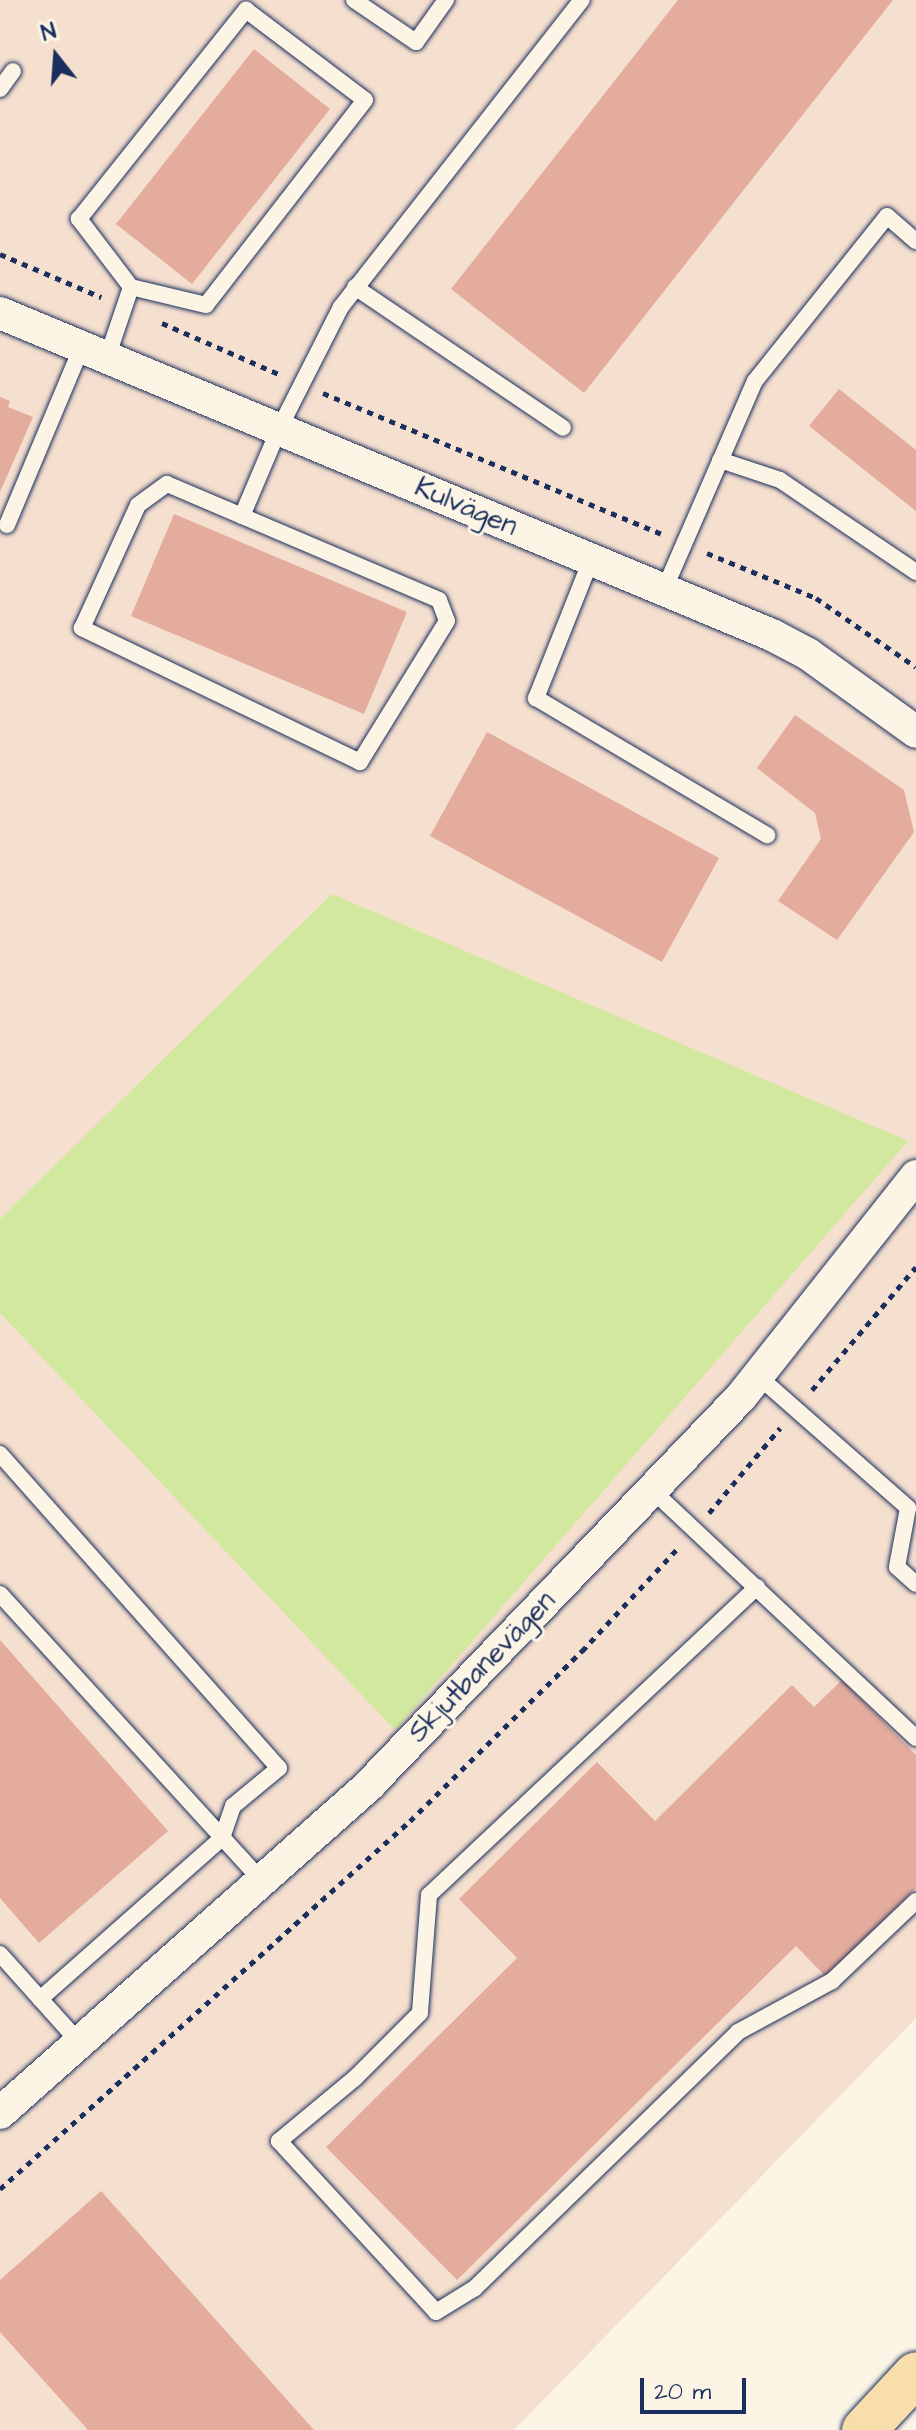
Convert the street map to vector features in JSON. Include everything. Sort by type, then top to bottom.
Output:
[{"type":"highway","points":[[864,2430],[916,2374]]},
{"type":"street","name":"Kulvägen","points":[[0,313],[664,590],[808,654],[916,732]]},
{"type":"street","name":"Skjutbanevägen","points":[[0,2113],[370,1784],[758,1376],[914,1183]]},
{"type":"lane","points":[[354,0],[416,42],[446,0]]},
{"type":"lane","points":[[242,516],[279,429],[341,307],[582,0]]},
{"type":"lane","points":[[246,10],[365,100],[206,305],[131,287],[79,219],[246,10]]},
{"type":"lane","points":[[0,89],[13,71]]},
{"type":"lane","points":[[664,590],[755,381],[887,216],[916,241]]},
{"type":"lane","points":[[7,525],[94,352],[124,307],[131,287]]},
{"type":"lane","points":[[355,287],[563,428]]},
{"type":"lane","points":[[720,460],[780,480],[916,572]]},
{"type":"lane","points":[[167,484],[242,516],[439,600],[447,621],[360,762],[82,628],[138,505],[167,484]]},
{"type":"lane","points":[[591,560],[536,698],[767,835]]},
{"type":"lane","points":[[758,1376],[908,1508],[897,1567],[916,1584]]},
{"type":"lane","points":[[0,1454],[279,1768],[233,1806],[222,1838],[40,1999]]},
{"type":"lane","points":[[652,1490],[916,1738]]},
{"type":"lane","points":[[757,1587],[429,1895],[420,2013],[355,2078],[279,2141],[436,2312],[475,2288],[738,2032],[832,1981],[916,1901]]},
{"type":"lane","points":[[0,1594],[261,1880]]},
{"type":"lane","points":[[0,1954],[79,2042]]},
{"type":"path","points":[[0,254],[302,384],[816,598],[916,667]]},
{"type":"path","points":[[0,2189],[410,1821],[582,1651],[695,1530],[916,1267]]},
{"type":"shaded area","points":[[0,0],[916,0],[916,2018],[514,2430],[0,2430]]},
{"type":"green space","points":[[332,894],[908,1141],[395,1730],[0,1313],[0,1219]]},
{"type":"building","points":[[678,0],[893,0],[584,393],[451,289]]},
{"type":"building","points":[[254,49],[330,109],[192,284],[116,224]]},
{"type":"building","points":[[839,389],[916,450],[916,511],[809,426]]},
{"type":"building","points":[[0,397],[10,401],[8,407],[33,417],[0,492]]},
{"type":"building","points":[[174,514],[407,612],[364,714],[131,616]]},
{"type":"building","points":[[795,715],[904,790],[914,832],[837,940],[778,901],[821,839],[815,813],[757,768]]},
{"type":"building","points":[[487,732],[719,858],[662,962],[430,836]]},
{"type":"building","points":[[0,1640],[168,1831],[39,1943],[0,1898]]},
{"type":"building","points":[[842,1680],[916,1755],[916,1888],[826,1977],[796,1946],[457,2280],[326,2147],[517,1958],[459,1899],[597,1762],[655,1821],[792,1685],[814,1707]]},
{"type":"building","points":[[101,2191],[314,2430],[88,2430],[0,2332],[0,2280]]}]
